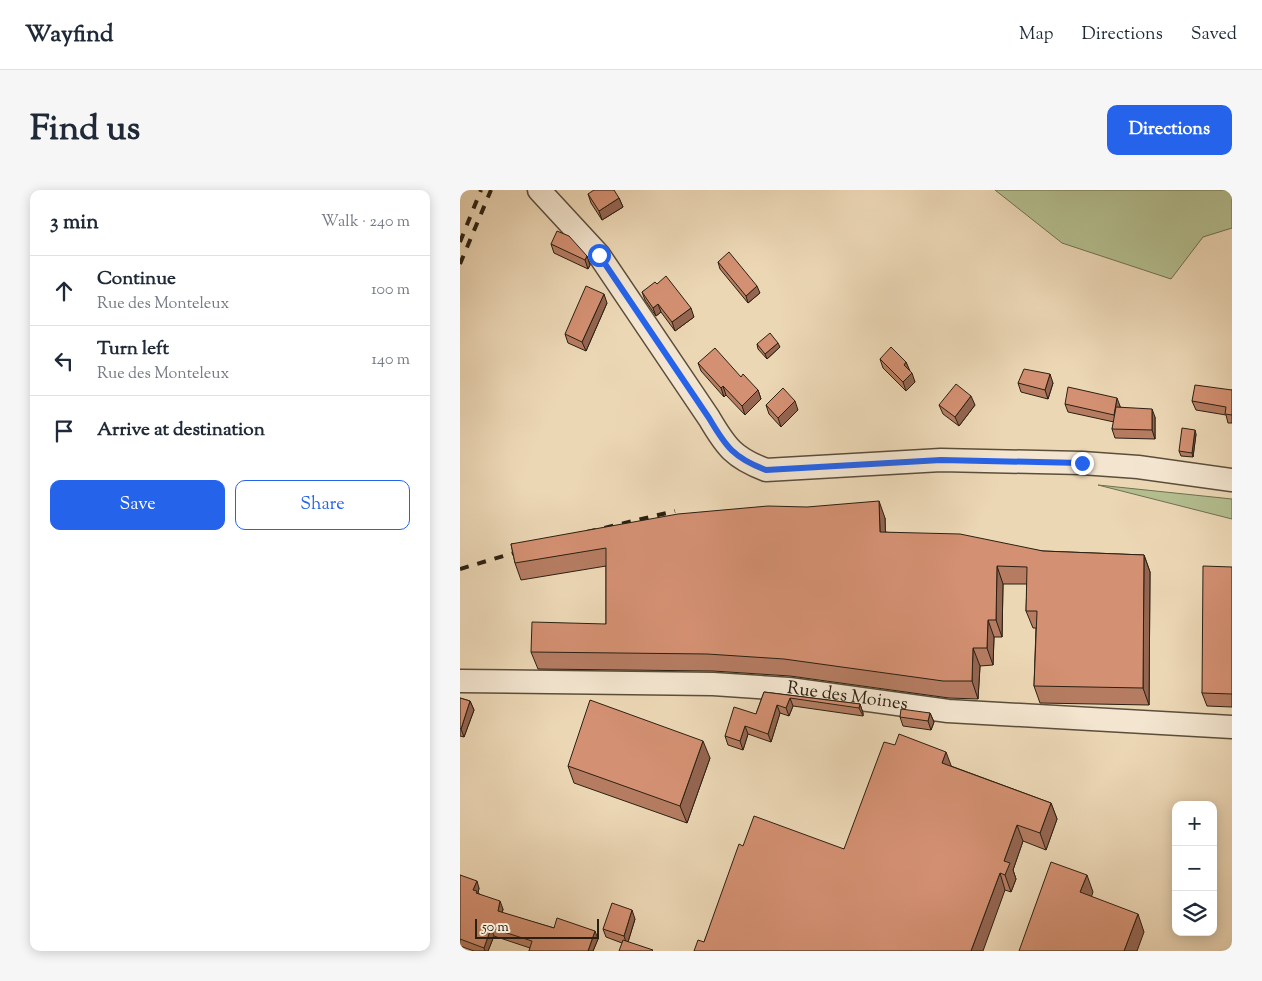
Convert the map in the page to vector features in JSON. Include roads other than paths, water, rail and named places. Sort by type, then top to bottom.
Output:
[{"type":"street","points":[[539,190],[599,255],[709,418],[724,444],[746,462],[766,470],[941,460],[1082,463],[1138,467],[1232,480]]},
{"type":"street","name":"Rue des Moines","points":[[460,681],[732,685],[790,689],[948,711],[1232,727]]},
{"type":"railway","points":[[460,242],[481,190]]},
{"type":"railway","points":[[460,264],[491,190]]},
{"type":"railway","points":[[587,532],[675,511]]},
{"type":"railway","points":[[460,569],[527,549]]}]
